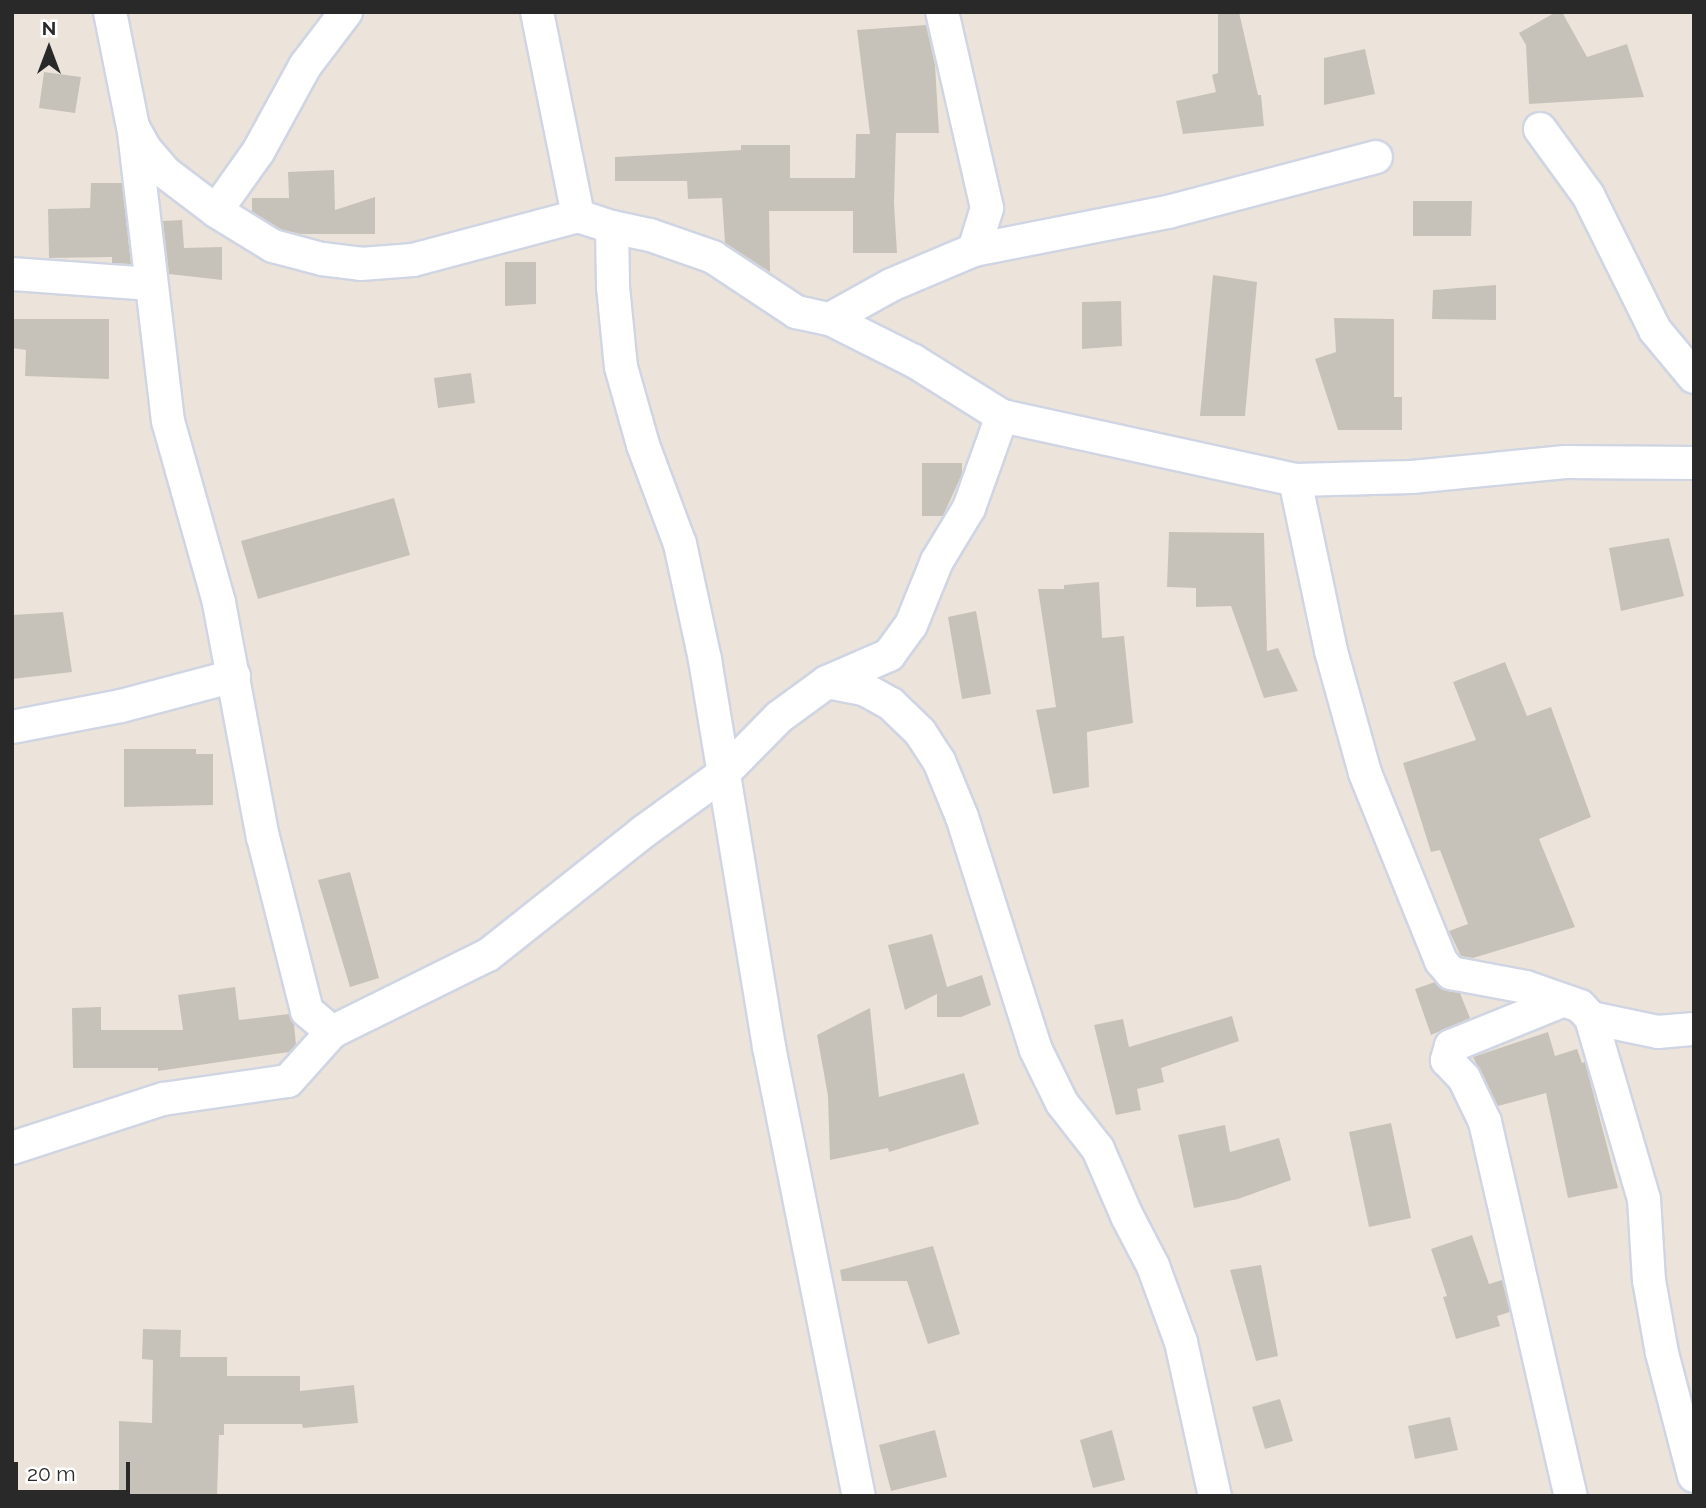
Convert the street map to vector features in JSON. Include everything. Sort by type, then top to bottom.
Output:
[{"type":"street","points":[[110,12],[133,127],[167,421],[219,603],[263,837],[307,1011],[332,1032]]},
{"type":"street","points":[[216,211],[258,152],[305,66],[346,12]]},
{"type":"street","points":[[537,12],[578,216]]},
{"type":"street","points":[[942,12],[988,208],[974,250]]},
{"type":"street","points":[[133,127],[146,150],[166,173],[216,211],[273,246],[322,259],[361,264],[413,260],[578,216],[650,235],[713,257],[796,313],[830,319],[914,361],[1002,416],[1294,480],[1412,477],[1553,463],[1694,463]]},
{"type":"street","points":[[1540,129],[1588,195],[1656,330],[1694,377]]},
{"type":"street","points":[[830,319],[891,285],[974,250],[1168,212],[1377,157]]},
{"type":"street","points":[[612,227],[613,287],[621,367],[643,445],[680,544],[705,660],[769,1047],[859,1496]]},
{"type":"street","points":[[12,274],[150,284]]},
{"type":"street","points":[[12,1148],[163,1099],[288,1082],[332,1032],[488,955],[643,832],[723,774],[779,717],[827,682],[889,655],[911,625],[937,561],[969,508],[1002,416]]},
{"type":"street","points":[[1294,480],[1331,651],[1365,773],[1441,961],[1451,973],[1526,987],[1580,1006],[1591,1018],[1644,1199],[1648,1280],[1662,1353],[1694,1476]]},
{"type":"street","points":[[12,727],[121,706],[234,676]]},
{"type":"street","points":[[827,682],[864,689],[891,704],[920,732],[939,761],[962,817],[1036,1050],[1062,1103],[1098,1149],[1127,1216],[1153,1266],[1181,1342],[1215,1496]]},
{"type":"street","points":[[1562,1001],[1451,1046],[1447,1060],[1464,1078],[1485,1122],[1571,1496]]},
{"type":"street","points":[[1591,1018],[1658,1032],[1694,1029]]},
{"type":"building","points":[[1218,12],[1239,12],[1258,95],[1261,95],[1264,126],[1183,134],[1176,101],[1216,92],[1212,75],[1218,73]]},
{"type":"building","points":[[1556,12],[1562,12],[1587,57],[1627,44],[1644,97],[1529,104],[1526,45],[1519,33]]},
{"type":"building","points":[[926,25],[935,65],[939,133],[896,133],[894,203],[897,253],[853,253],[853,211],[769,211],[770,272],[725,243],[722,198],[688,199],[687,181],[615,181],[615,157],[741,150],[741,145],[790,145],[790,178],[855,178],[856,134],[870,134],[857,30]]},
{"type":"building","points":[[1365,49],[1375,94],[1324,105],[1324,58]]},
{"type":"building","points":[[44,72],[81,77],[75,113],[39,108]]},
{"type":"building","points":[[334,170],[335,210],[375,197],[375,234],[300,234],[280,229],[252,212],[252,198],[289,198],[288,172]]},
{"type":"building","points":[[91,183],[122,183],[131,264],[112,263],[112,257],[49,258],[48,209],[90,208]]},
{"type":"building","points":[[1413,201],[1472,201],[1471,236],[1413,236]]},
{"type":"building","points":[[182,220],[184,248],[222,247],[222,280],[169,274],[163,221]]},
{"type":"building","points":[[505,262],[536,262],[536,304],[505,306]]},
{"type":"building","points":[[1213,275],[1257,282],[1245,416],[1200,416]]},
{"type":"building","points":[[1496,285],[1496,320],[1432,319],[1433,290]]},
{"type":"building","points":[[1121,301],[1122,346],[1082,349],[1082,302]]},
{"type":"building","points":[[1334,318],[1394,319],[1394,397],[1402,397],[1402,430],[1338,430],[1315,359],[1336,352]]},
{"type":"building","points":[[12,319],[109,319],[109,379],[25,376],[26,350],[12,348]]},
{"type":"building","points":[[471,373],[475,403],[438,408],[434,378]]},
{"type":"building","points":[[922,463],[962,463],[962,474],[943,516],[922,516]]},
{"type":"building","points":[[394,498],[410,555],[258,599],[241,541]]},
{"type":"building","points":[[1169,532],[1264,533],[1267,651],[1278,648],[1298,691],[1264,698],[1231,606],[1196,607],[1196,588],[1167,587]]},
{"type":"building","points":[[1669,538],[1684,596],[1621,611],[1609,548]]},
{"type":"building","points":[[1099,582],[1102,638],[1124,636],[1133,723],[1087,732],[1089,787],[1053,794],[1036,710],[1056,707],[1038,589],[1064,589],[1064,585]]},
{"type":"building","points":[[976,611],[991,694],[962,699],[948,617]]},
{"type":"building","points":[[63,612],[72,672],[12,679],[12,615]]},
{"type":"building","points":[[1505,662],[1527,716],[1551,707],[1591,817],[1539,839],[1575,927],[1473,958],[1461,956],[1449,931],[1468,924],[1440,850],[1431,852],[1403,763],[1476,740],[1453,682]]},
{"type":"building","points":[[124,749],[196,749],[196,754],[213,754],[213,805],[124,807]]},
{"type":"building","points":[[350,872],[379,978],[350,987],[318,880]]},
{"type":"building","points":[[932,934],[947,987],[982,975],[991,1005],[961,1017],[937,1017],[937,994],[905,1010],[888,945]]},
{"type":"building","points":[[1435,982],[1447,991],[1460,993],[1470,1018],[1431,1035],[1415,989]]},
{"type":"building","points":[[235,987],[239,1020],[289,1014],[294,1024],[296,1045],[289,1052],[158,1071],[158,1068],[73,1068],[72,1008],[101,1007],[101,1030],[183,1030],[178,995]]},
{"type":"building","points":[[870,1008],[879,1097],[964,1073],[979,1124],[889,1152],[888,1148],[830,1160],[828,1096],[817,1035]]},
{"type":"building","points":[[1232,1016],[1239,1041],[1161,1068],[1164,1082],[1137,1089],[1141,1110],[1116,1115],[1094,1025],[1123,1019],[1129,1047]]},
{"type":"building","points":[[1548,1032],[1555,1056],[1577,1049],[1582,1063],[1585,1062],[1618,1188],[1568,1198],[1546,1093],[1498,1106],[1473,1057]]},
{"type":"building","points":[[1391,1123],[1411,1218],[1369,1227],[1349,1132]]},
{"type":"building","points":[[1225,1125],[1230,1152],[1279,1138],[1291,1180],[1238,1199],[1194,1208],[1178,1135]]},
{"type":"building","points":[[1472,1235],[1489,1284],[1502,1280],[1510,1312],[1497,1316],[1500,1326],[1456,1339],[1443,1297],[1447,1296],[1431,1249]]},
{"type":"building","points":[[933,1246],[960,1334],[928,1344],[907,1281],[842,1281],[840,1270]]},
{"type":"building","points":[[1261,1265],[1278,1356],[1256,1361],[1230,1270]]},
{"type":"building","points":[[143,1329],[181,1330],[180,1357],[227,1357],[227,1376],[300,1376],[300,1391],[354,1385],[358,1423],[303,1428],[302,1424],[224,1424],[224,1435],[219,1435],[217,1496],[119,1496],[119,1421],[152,1423],[153,1360],[142,1359]]},
{"type":"building","points":[[1280,1399],[1293,1441],[1265,1449],[1252,1407]]},
{"type":"building","points":[[1450,1417],[1458,1450],[1415,1459],[1408,1426]]},
{"type":"building","points":[[935,1430],[947,1477],[891,1491],[879,1445]]},
{"type":"building","points":[[1112,1430],[1125,1480],[1093,1488],[1080,1440]]}]
